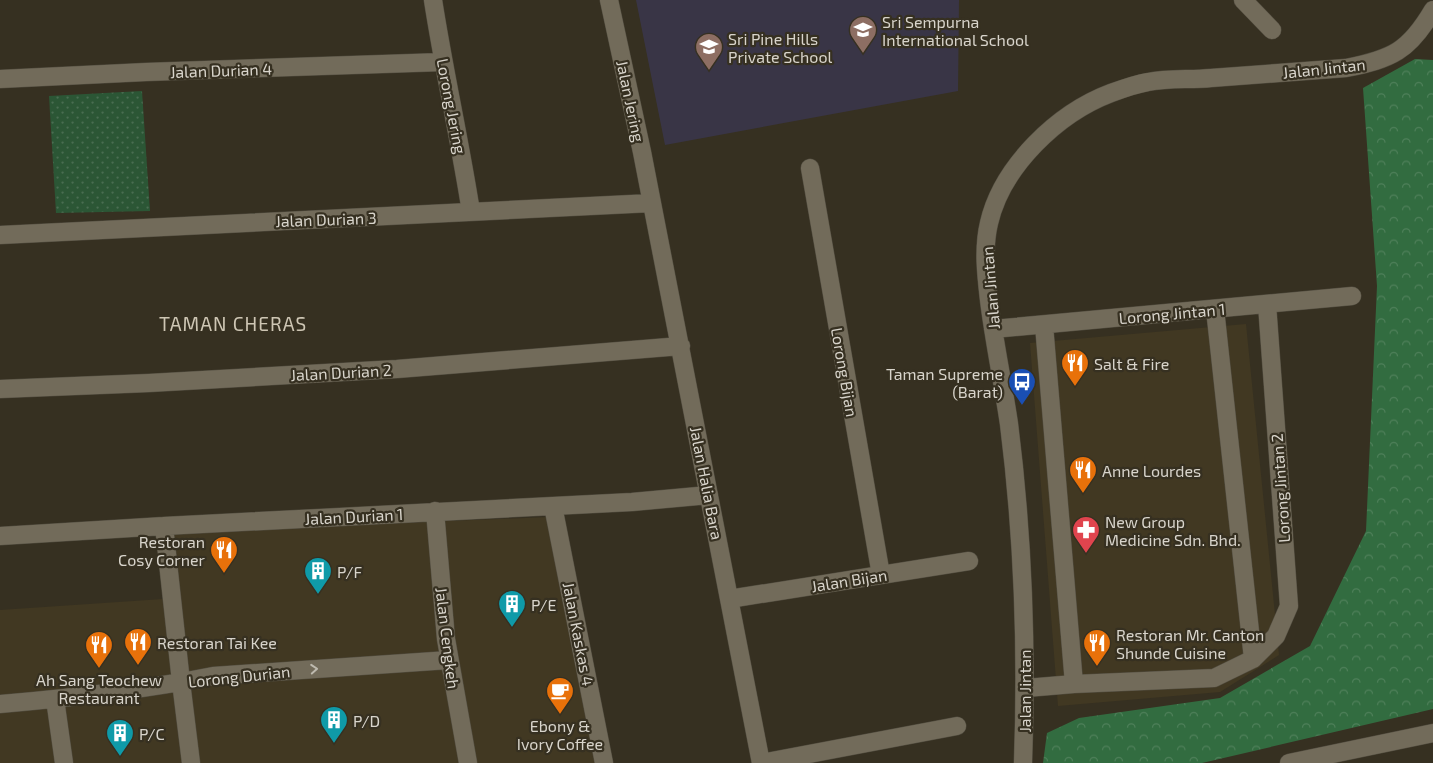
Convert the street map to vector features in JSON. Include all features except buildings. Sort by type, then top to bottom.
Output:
[{"type":"street","name":"Lorong Jering","points":[[433,0],[471,212]]},
{"type":"street","name":"Jalan Jering","points":[[610,0],[652,203]]},
{"type":"street","points":[[1242,0],[1272,30]]},
{"type":"street","name":"Jalan Jintan","points":[[1023,763],[1026,688],[1019,535],[1009,424],[993,329],[985,255],[989,222],[998,196],[1014,170],[1035,144],[1060,121],[1086,104],[1112,92],[1149,82],[1346,68],[1374,63],[1400,51],[1421,30],[1433,10]]},
{"type":"street","name":"Jalan Durian 4","points":[[0,80],[146,72],[443,62]]},
{"type":"street","name":"Lorong Bijan","points":[[810,168],[881,575]]},
{"type":"street","name":"Jalan Durian 3","points":[[0,235],[652,203]]},
{"type":"street","name":"Jalan Halia Bara","points":[[652,203],[761,763]]},
{"type":"street","name":"Lorong Jintan 1","points":[[993,329],[1352,296]]},
{"type":"street","name":"Lorong Jintan 2","points":[[1026,688],[1214,678],[1253,660],[1276,636],[1289,606],[1267,304]]},
{"type":"street","points":[[1215,309],[1253,660]]},
{"type":"street","points":[[1044,325],[1074,684]]},
{"type":"street","name":"Jalan Durian 2","points":[[0,389],[149,384],[397,369],[681,346]]},
{"type":"street","name":"Jalan Durian 1","points":[[0,536],[632,502],[709,495]]},
{"type":"street","name":"Jalan Kaskas 4","points":[[553,506],[604,763]]},
{"type":"street","name":"Jalan Cengkeh","points":[[435,512],[449,660],[468,763]]},
{"type":"street","points":[[164,526],[191,763]]},
{"type":"street","name":"Jalan Bijan","points":[[729,599],[969,561]]},
{"type":"street","name":"Lorong Durian","points":[[0,704],[55,699],[213,676],[449,660]]},
{"type":"street","points":[[55,699],[64,763]]},
{"type":"street","points":[[761,763],[957,726]]},
{"type":"street","points":[[1289,763],[1433,733]]},
{"type":"shaded area","points":[[636,0],[959,0],[958,91],[665,145]]},
{"type":"shaded area","points":[[1246,324],[1279,655],[1220,692],[1058,706],[1030,343]]},
{"type":"shaded area","points":[[550,517],[596,763],[0,763],[0,610],[178,598],[171,532]]},
{"type":"green space","points":[[1415,59],[1433,60],[1433,709],[1202,763],[1043,763],[1047,733],[1079,718],[1220,698],[1310,646],[1366,531],[1377,286],[1363,88]]},
{"type":"green space","points":[[142,91],[150,211],[56,213],[49,96]]},
{"type":"place","name":"Sri Sempurna International School","points":[[863,54]]},
{"type":"place","name":"Sri Pine Hills Private School","points":[[709,71]]},
{"type":"place","name":"Salt & Fire","points":[[1075,387]]},
{"type":"place","name":"Taman Supreme (Barat)","points":[[1022,406]]},
{"type":"place","name":"Anne Lourdes","points":[[1083,494]]},
{"type":"place","name":"New Group Medicine Sdn. Bhd.","points":[[1086,554]]},
{"type":"place","name":"Restoran Cosy Corner","points":[[224,574]]},
{"type":"place","name":"P/F","points":[[318,595]]},
{"type":"place","name":"P/E","points":[[512,628]]},
{"type":"place","name":"Restoran Tai Kee","points":[[138,666]]},
{"type":"place","name":"Restoran Mr. Canton Shunde Cuisine","points":[[1097,667]]},
{"type":"place","name":"Ah Sang Teochew Restaurant","points":[[99,669]]},
{"type":"place","name":"Ebony & Ivory Coffee","points":[[560,715]]},
{"type":"place","name":"P/D","points":[[334,744]]},
{"type":"place","name":"P/C","points":[[120,757]]},
{"type":"district","name":"TAMAN CHERAS","points":[[233,323]]}]
